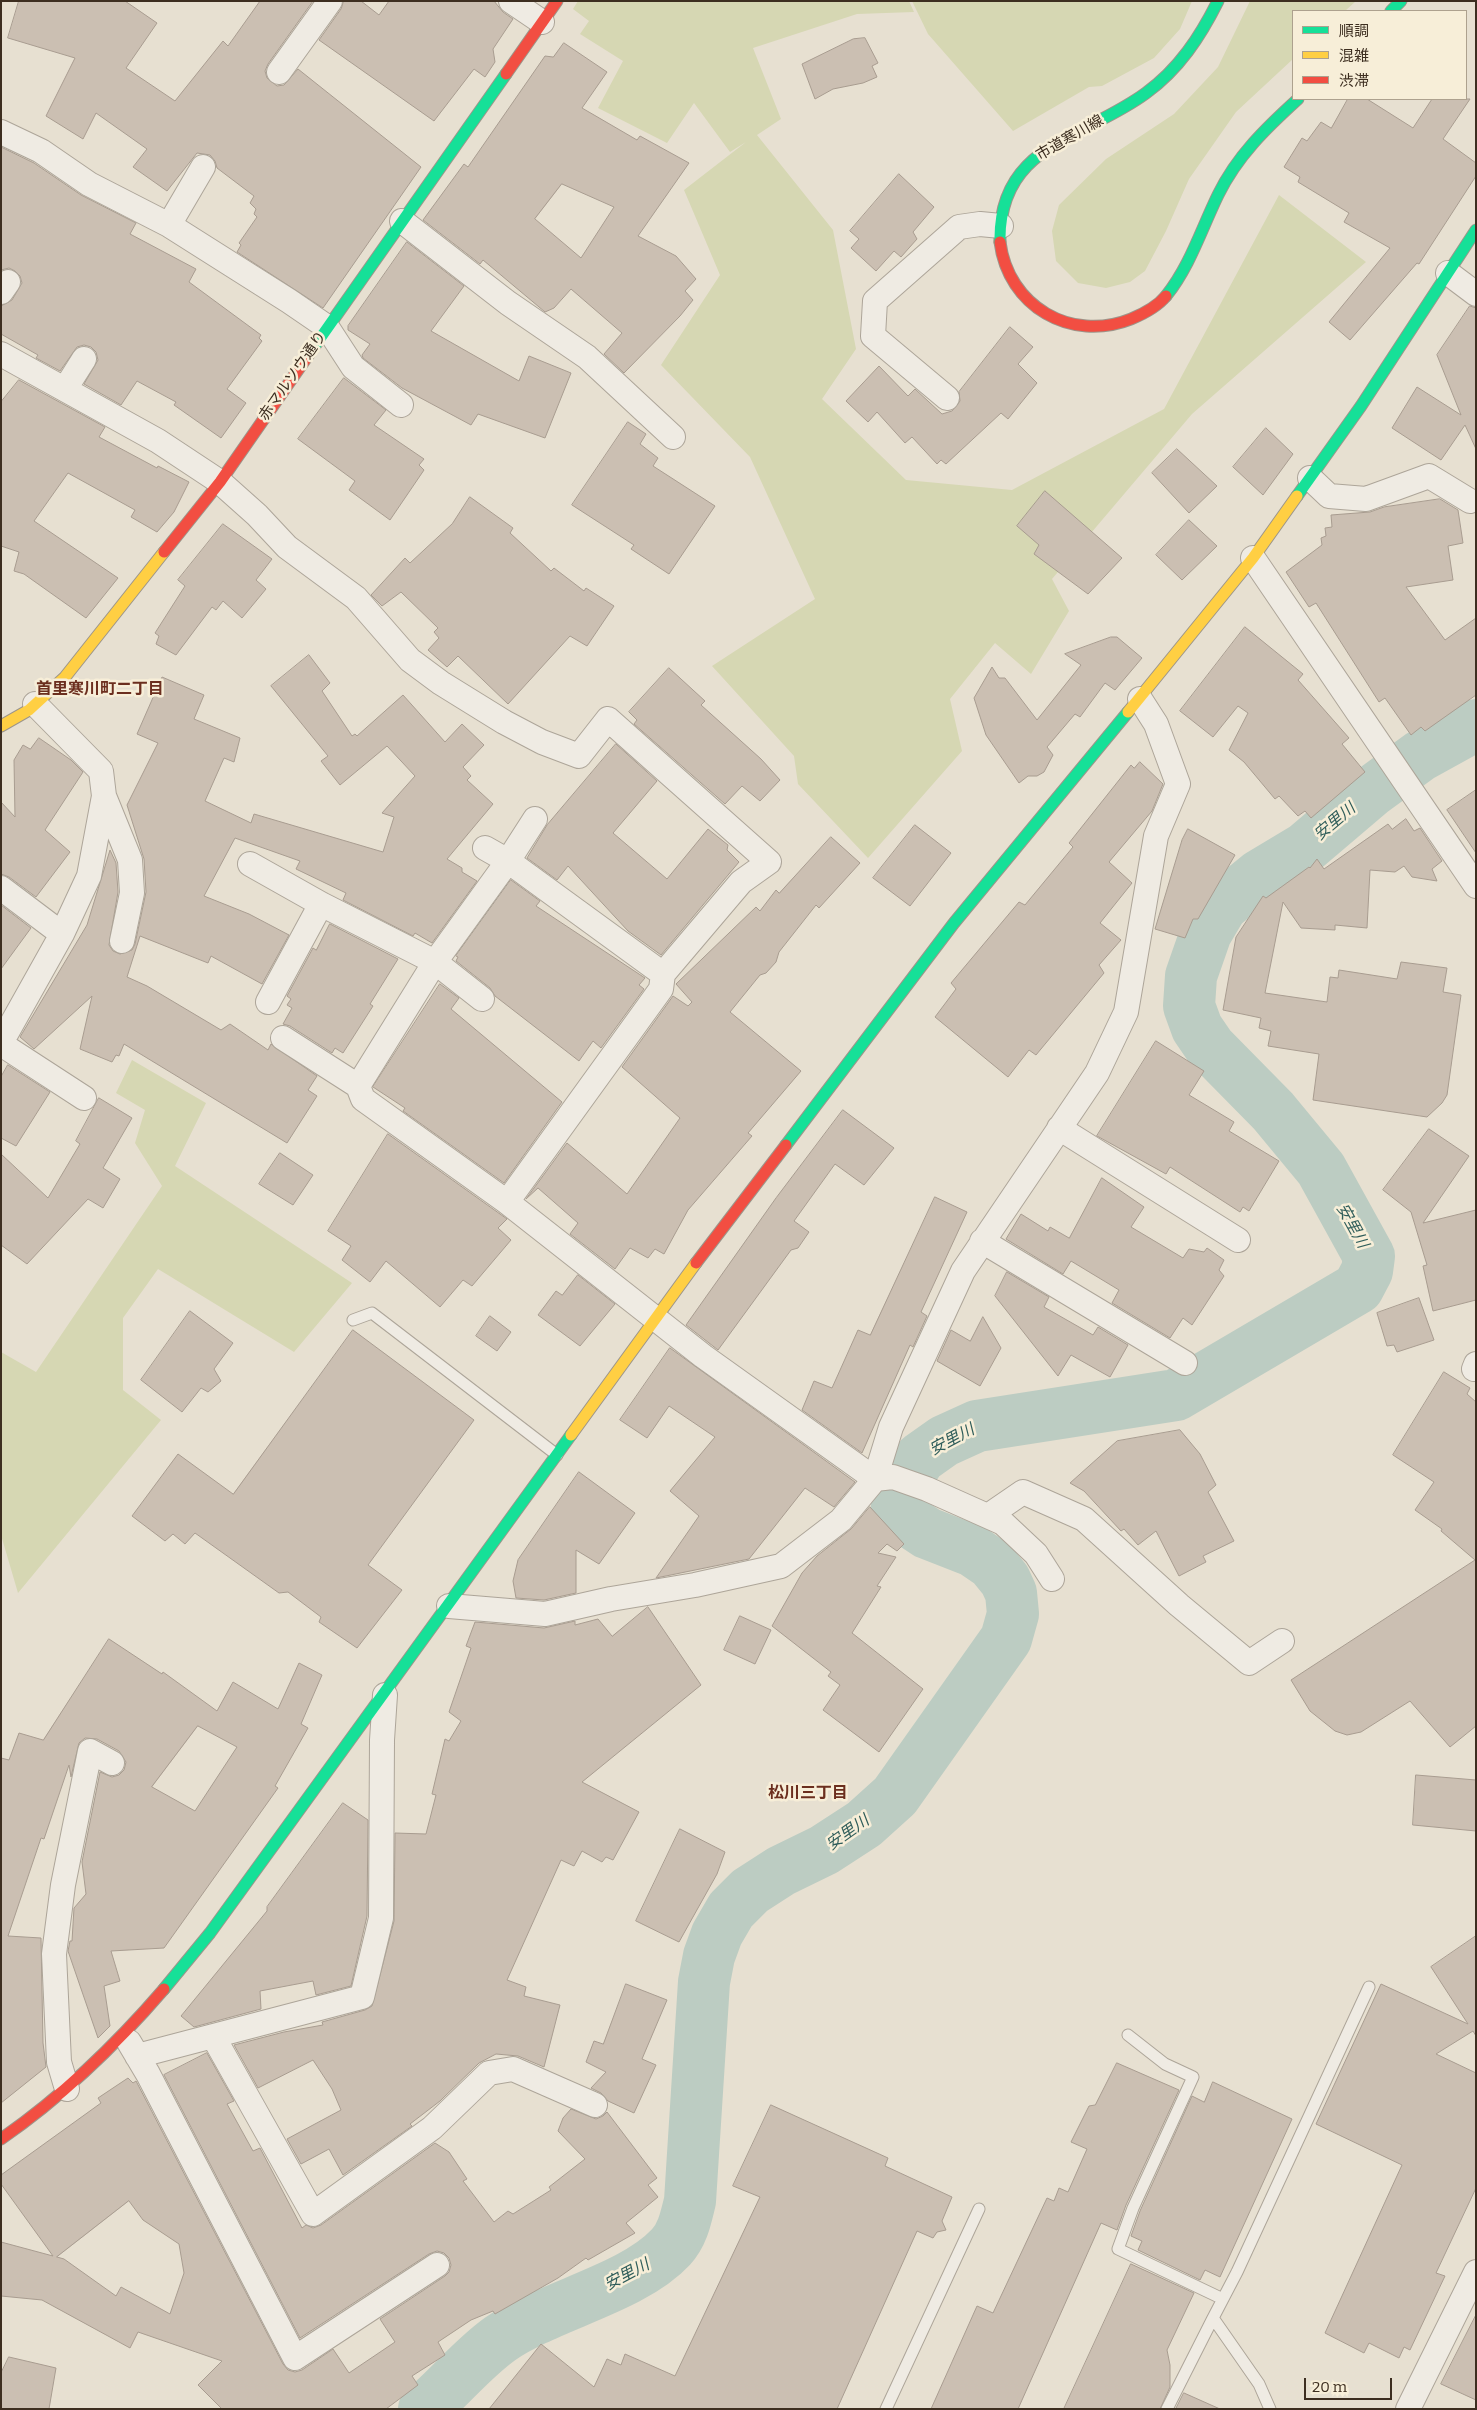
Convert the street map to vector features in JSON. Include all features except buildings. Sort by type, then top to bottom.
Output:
[{"type":"street","points":[[279,72],[330,1]]},
{"type":"street","points":[[511,1],[542,22]]},
{"type":"street","name":"赤マルソウ通り","points":[[1,726],[36,704],[76,664],[220,482],[557,1]]},
{"type":"street","name":"市道寒川線","points":[[1218,1],[1196,43],[1172,73],[1131,103],[1051,146],[1022,169],[1007,194],[1001,226],[1001,248],[1009,274],[1028,301],[1050,318],[1088,327],[1115,325],[1135,319],[1159,305],[1182,276],[1210,210],[1232,170],[1265,130],[1297,100]]},
{"type":"street","points":[[1392,10],[1401,1]]},
{"type":"street","points":[[1,132],[41,150],[90,184],[169,225],[235,266],[327,328],[353,367],[401,405]]},
{"type":"street","points":[[169,225],[203,167]]},
{"type":"street","points":[[402,221],[508,303],[587,357],[673,437]]},
{"type":"street","points":[[947,398],[873,336],[875,301],[959,227],[980,224],[1001,226]]},
{"type":"street","points":[[1,2139],[67,2089],[124,2034],[175,1977],[236,1900],[557,1456],[655,1317],[954,923],[1140,699],[1253,558],[1361,406],[1476,230]]},
{"type":"street","points":[[1448,273],[1476,294]]},
{"type":"street","points":[[1,354],[158,441],[220,482],[257,515],[287,547],[356,598],[410,660],[440,683],[504,722],[542,742],[579,756],[608,719],[768,862],[741,882],[663,974],[661,989],[507,1202]]},
{"type":"street","points":[[65,390],[84,359]]},
{"type":"street","points":[[1310,478],[1329,496],[1366,499],[1429,476],[1470,501]]},
{"type":"street","points":[[1253,558],[1476,886]]},
{"type":"street","points":[[449,1606],[546,1614],[611,1599],[695,1585],[781,1566],[841,1520],[884,1478],[891,1427],[963,1271],[1097,1073],[1126,1012],[1156,836],[1178,784],[1156,724],[1140,699]]},
{"type":"street","points":[[36,704],[101,771],[104,796],[130,860],[132,893],[122,941]]},
{"type":"street","points":[[84,1098],[1,1043],[62,934],[89,876],[104,796]]},
{"type":"street","points":[[358,1086],[435,962],[508,861],[535,819]]},
{"type":"street","points":[[485,848],[508,861],[663,974]]},
{"type":"street","points":[[250,864],[321,904],[435,962],[482,999]]},
{"type":"street","points":[[1,888],[62,934]]},
{"type":"street","points":[[268,1002],[321,904]]},
{"type":"street","points":[[283,1038],[358,1086],[362,1099],[507,1202],[703,1356],[884,1478],[927,1488],[1003,1523],[1036,1554],[1052,1579]]},
{"type":"street","points":[[1058,1128],[1238,1240]]},
{"type":"street","points":[[982,1241],[1185,1363]]},
{"type":"street","points":[[988,1516],[1023,1492],[1084,1520],[1179,1605],[1248,1663],[1282,1641]]},
{"type":"street","points":[[137,2056],[362,1997],[381,1918],[382,1740],[385,1695]]},
{"type":"street","points":[[67,2089],[59,2062],[54,1954],[63,1885],[90,1751],[112,1764]]},
{"type":"street","points":[[124,2034],[296,2358],[437,2265]]},
{"type":"street","points":[[213,2036],[312,2214],[432,2128],[489,2073],[513,2068],[594,2105]]},
{"type":"street","points":[[1408,2409],[1476,2272]]},
{"type":"lane","points":[[353,1320],[372,1313],[557,1456]]},
{"type":"lane","points":[[1167,2409],[1223,2299],[1369,1987]]},
{"type":"lane","points":[[1128,2035],[1165,2064],[1193,2076],[1133,2208],[1118,2249],[1223,2299]]},
{"type":"lane","points":[[886,2409],[979,2209]]},
{"type":"lane","points":[[1213,2318],[1259,2384],[1270,2409]]},
{"type":"green space","points":[[578,1],[909,1],[914,12],[857,14],[753,48],[781,119],[757,135],[833,230],[856,349],[822,399],[906,480],[1012,490],[1164,409],[1279,195],[1366,262],[1192,414],[1052,579],[1069,611],[1031,674],[995,643],[950,699],[962,751],[868,858],[798,784],[794,756],[712,666],[815,599],[750,457],[661,365],[720,275],[684,190],[746,142],[730,152],[694,103],[667,143],[598,108],[623,61],[580,34],[589,21],[573,9]]},
{"type":"green space","points":[[912,1],[1192,1],[1180,29],[1154,58],[1102,86],[1089,87],[1013,131],[928,34]]},
{"type":"green space","points":[[1250,1],[1356,1],[1346,10],[1292,10],[1292,60],[1236,112],[1189,179],[1166,231],[1145,271],[1130,282],[1106,288],[1078,283],[1056,261],[1052,231],[1059,205],[1106,159],[1174,114],[1218,67]]},
{"type":"green space","points":[[132,1060],[206,1103],[175,1166],[352,1283],[294,1352],[158,1269],[123,1318],[123,1390],[161,1420],[18,1593],[1,1535],[1,1352],[36,1372],[162,1186],[135,1143],[145,1110],[116,1093]]},
{"type":"waterway","name":"安里川","points":[[424,2409],[480,2355],[500,2339],[542,2316],[613,2286],[635,2274],[654,2262],[675,2242],[684,2225],[690,2201],[704,1982],[709,1956],[717,1934],[731,1910],[750,1891],[781,1871],[824,1850],[864,1824],[895,1796],[1006,1639],[1013,1614],[1011,1593],[1005,1580],[992,1564],[973,1551],[927,1533],[906,1519],[897,1506],[896,1495],[920,1458],[944,1441],[977,1426],[1176,1395],[1358,1288],[1367,1271],[1369,1256],[1321,1169],[1273,1111],[1210,1047],[1197,1028],[1189,1006],[1191,976],[1206,933],[1222,906],[1260,875],[1305,848],[1372,791],[1420,756],[1476,725]]},
{"type":"traffic: fast","points":[[1000,242],[1003,209],[1013,184],[1029,164],[1049,148],[1122,109],[1158,84],[1188,52],[1218,1]]},
{"type":"traffic: fast","points":[[1392,10],[1401,1]]},
{"type":"traffic: fast","points":[[307,357],[506,74]]},
{"type":"traffic: fast","points":[[1166,296],[1189,260],[1218,195],[1234,168],[1253,143],[1297,100]]},
{"type":"traffic: fast","points":[[1297,496],[1361,406],[1476,230]]},
{"type":"traffic: fast","points":[[786,1145],[954,923],[1128,712]]},
{"type":"traffic: fast","points":[[164,1989],[210,1933],[571,1435]]},
{"type":"traffic: slow","points":[[1128,712],[1253,558],[1297,496]]},
{"type":"traffic: slow","points":[[1,726],[29,710],[65,677],[164,552]]},
{"type":"traffic: slow","points":[[571,1435],[696,1263]]},
{"type":"traffic: jam","points":[[506,74],[557,1]]},
{"type":"traffic: jam","points":[[1000,242],[1005,265],[1015,284],[1029,301],[1046,314],[1065,322],[1086,326],[1108,325],[1140,315],[1154,307],[1166,296]]},
{"type":"traffic: jam","points":[[164,552],[220,482],[307,357]]},
{"type":"traffic: jam","points":[[696,1263],[786,1145]]},
{"type":"traffic: jam","points":[[1,2139],[67,2088],[127,2030],[164,1989]]},
{"type":"district","name":"首里寒川町二丁目","points":[[100,690]]},
{"type":"district","name":"松川三丁目","points":[[808,1794]]}]
